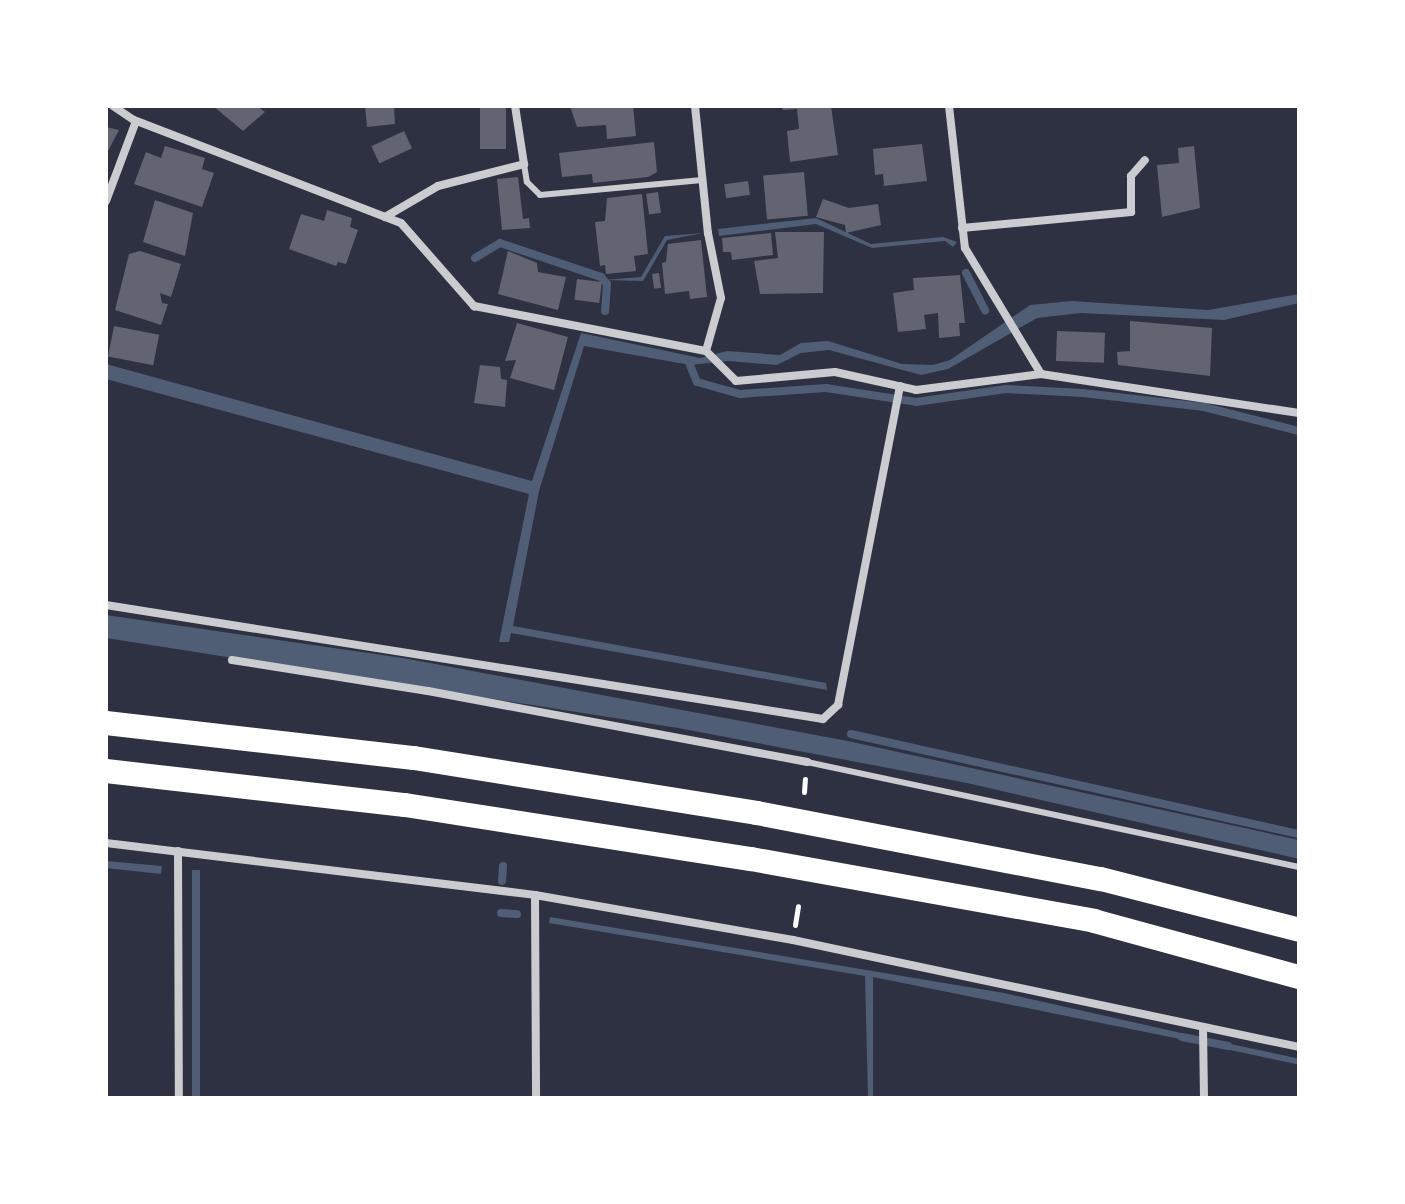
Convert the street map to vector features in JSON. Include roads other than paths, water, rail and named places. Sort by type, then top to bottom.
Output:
[{"type":"highway","points":[[106,723],[414,758],[757,813],[1101,879],[1299,930]]},
{"type":"highway","points":[[106,771],[405,805],[751,859],[1094,921],[1299,977]]},
{"type":"street","points":[[113,106],[136,121],[401,223],[474,306],[706,351],[736,381],[835,372],[916,390],[1041,374],[1299,413]]},
{"type":"street","points":[[385,217],[438,186],[524,164],[515,106]]},
{"type":"street","points":[[695,106],[702,180],[721,298],[706,351]]},
{"type":"street","points":[[949,106],[965,248],[1041,374]]},
{"type":"street","points":[[106,201],[136,121]]},
{"type":"street","points":[[962,228],[1131,212],[1131,176],[1145,160]]},
{"type":"street","points":[[106,605],[823,719],[838,705],[900,386]]},
{"type":"street","points":[[232,660],[443,693],[807,762]]},
{"type":"street","points":[[106,843],[535,895],[793,940],[1299,1047]]},
{"type":"street","points":[[178,851],[179,1098]]},
{"type":"street","points":[[535,895],[536,1098]]},
{"type":"street","points":[[1203,1027],[1204,1098]]},
{"type":"lane","points":[[524,164],[527,182],[540,195],[702,180]]},
{"type":"lane","points":[[807,762],[1299,867]]},
{"type":"water","points":[[816,218],[871,244],[943,237],[957,242],[953,247],[945,241],[872,248],[816,224],[719,236],[718,229]]},
{"type":"water","points":[[703,233],[667,240],[643,281],[604,280],[641,277],[665,236]]},
{"type":"water","points":[[1299,294],[1299,303],[1224,320],[1081,313],[1037,318],[948,369],[921,375],[829,350],[801,353],[777,365],[728,361],[690,365],[584,346],[539,491],[513,626],[826,683],[827,690],[511,633],[509,642],[499,642],[529,494],[106,379],[106,364],[532,481],[581,333],[700,358],[727,351],[780,355],[801,343],[828,341],[902,364],[933,365],[950,360],[1030,305],[1072,301],[1208,310]]},
{"type":"water","points":[[106,615],[403,658],[848,741],[1299,840],[1299,859],[967,783],[678,728],[106,638]]},
{"type":"water","points":[[106,861],[162,866],[161,874],[106,868]]},
{"type":"water","points":[[192,870],[200,870],[200,1098],[192,1098]]},
{"type":"water","points":[[550,917],[1004,993],[1190,1035],[1190,1041],[873,977],[873,1098],[868,1098],[865,976],[549,923]]},
{"type":"water","points":[[1221,1042],[1299,1059],[1298,1065],[1220,1048]]},
{"type":"waterway","points":[[475,258],[500,243],[601,277],[607,284],[605,311]]},
{"type":"waterway","points":[[966,273],[985,310]]},
{"type":"waterway","points":[[690,365],[697,382],[740,394],[826,388],[916,402],[1006,389],[1083,393],[1204,407],[1299,431]]},
{"type":"waterway","points":[[851,734],[1299,834]]},
{"type":"waterway","points":[[502,881],[503,866]]},
{"type":"waterway","points":[[501,913],[517,914]]},
{"type":"waterway","points":[[1182,1037],[1228,1046]]}]
